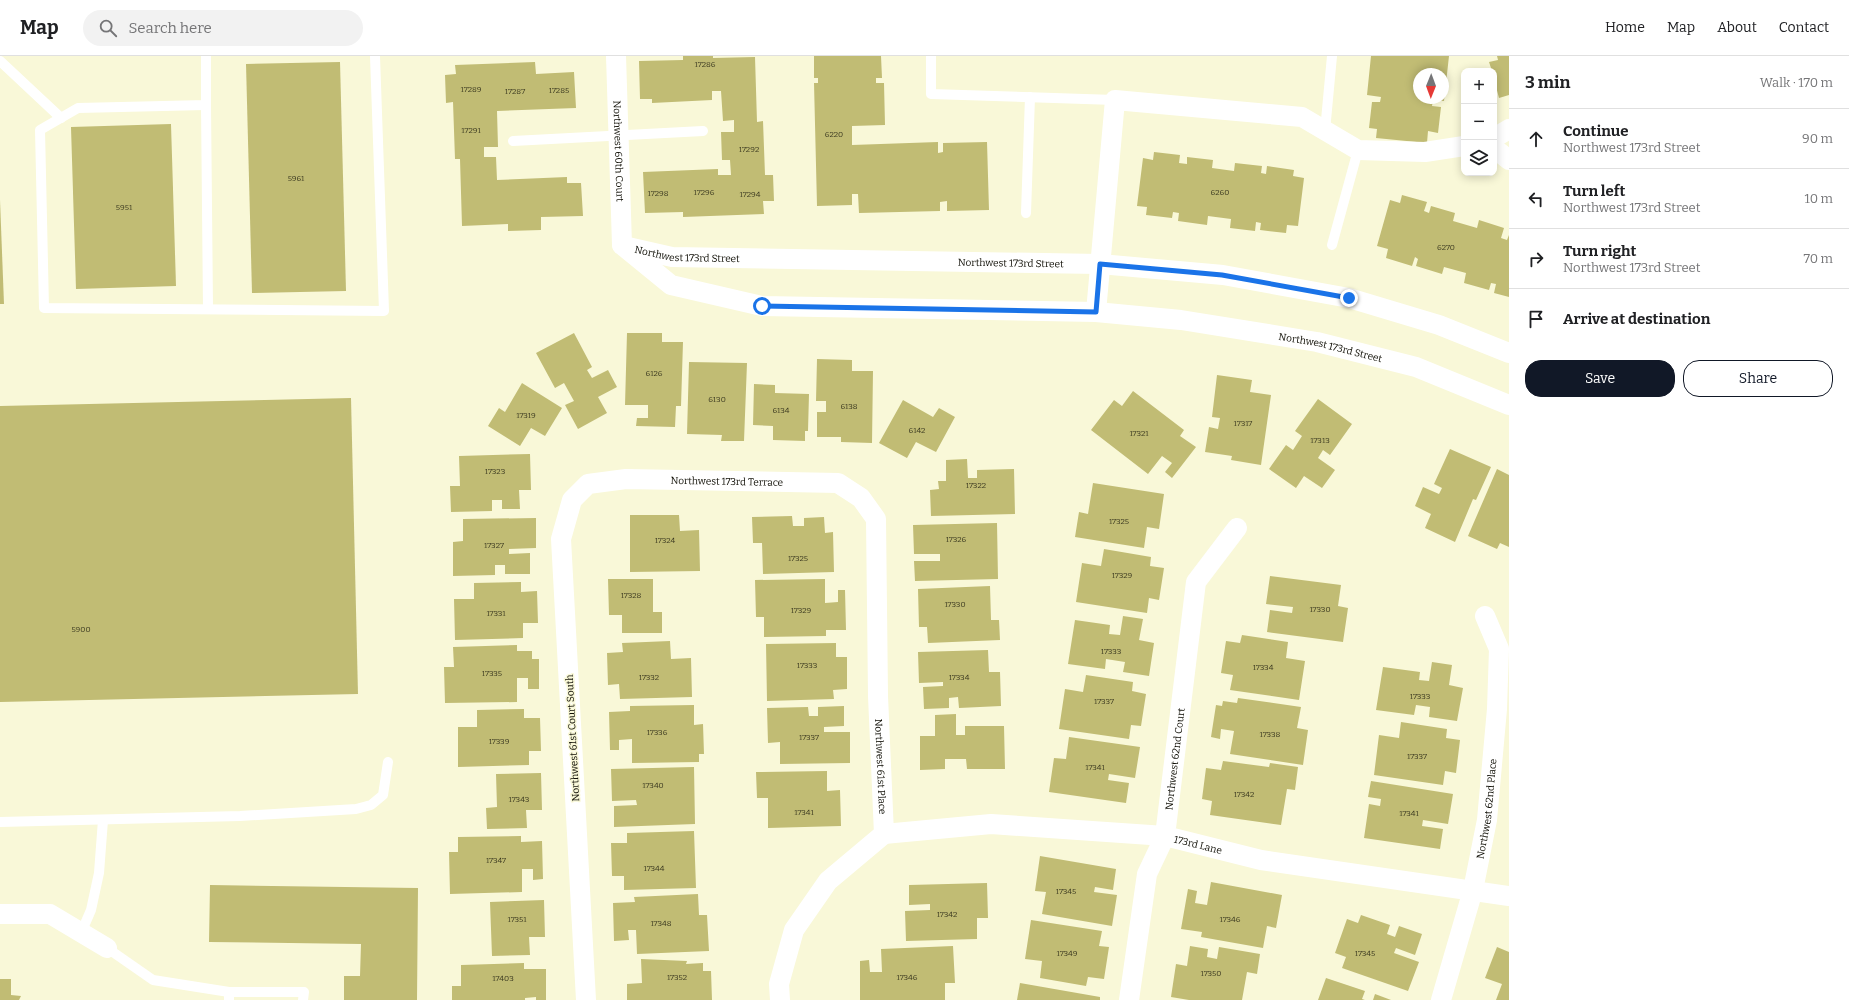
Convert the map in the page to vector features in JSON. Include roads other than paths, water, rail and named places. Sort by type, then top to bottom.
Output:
[{"type":"street","name":"Northwest 60th Court","points":[[616,56],[622,245]]},
{"type":"street","points":[[1096,312],[1115,100],[1302,117],[1358,150],[1425,152],[1461,146]]},
{"type":"street","points":[[1497,136],[1509,129]]},
{"type":"street","points":[[1497,150],[1509,160]]},
{"type":"street","name":"Northwest 173rd Street","points":[[622,245],[672,257],[1100,264],[1222,275],[1349,298],[1439,325],[1509,354]]},
{"type":"street","name":"Northwest 173rd Street","points":[[622,245],[671,285],[762,306],[1096,312],[1181,320],[1317,342],[1416,367],[1509,405]]},
{"type":"street","name":"Northwest 173rd Terrace","points":[[588,484],[626,478],[838,484],[861,498]]},
{"type":"street","name":"Northwest 61st Court South","points":[[586,1000],[561,538],[572,500],[588,484]]},
{"type":"street","name":"Northwest 61st Place","points":[[861,498],[876,519],[878,696],[884,834]]},
{"type":"street","name":"Northwest 62nd Court","points":[[1129,1000],[1147,874],[1165,836],[1196,582],[1237,528]]},
{"type":"street","name":"Northwest 62nd Place","points":[[1441,1000],[1473,890],[1487,820],[1497,709],[1499,649],[1485,616]]},
{"type":"street","name":"173rd Lane","points":[[884,834],[991,824],[1165,836],[1261,860],[1509,896]]},
{"type":"street","points":[[780,1000],[778,984],[794,930],[828,882],[884,834]]},
{"type":"street","points":[[0,914],[50,914],[108,948]]},
{"type":"lane","points":[[206,56],[208,309]]},
{"type":"lane","points":[[206,105],[78,108],[40,130],[44,308],[384,311],[375,56]]},
{"type":"lane","points":[[931,56],[932,94],[1115,100]]},
{"type":"lane","points":[[1325,131],[1332,56]]},
{"type":"lane","points":[[0,62],[61,118]]},
{"type":"lane","points":[[1026,213],[1030,97]]},
{"type":"lane","points":[[513,141],[702,132]]},
{"type":"lane","points":[[1332,245],[1358,150]]},
{"type":"lane","points":[[0,822],[278,814],[356,809],[371,805],[383,795],[388,762]]},
{"type":"lane","points":[[81,932],[91,910],[99,872],[102,820]]},
{"type":"lane","points":[[108,948],[153,980],[229,996],[304,992],[304,1000]]}]
